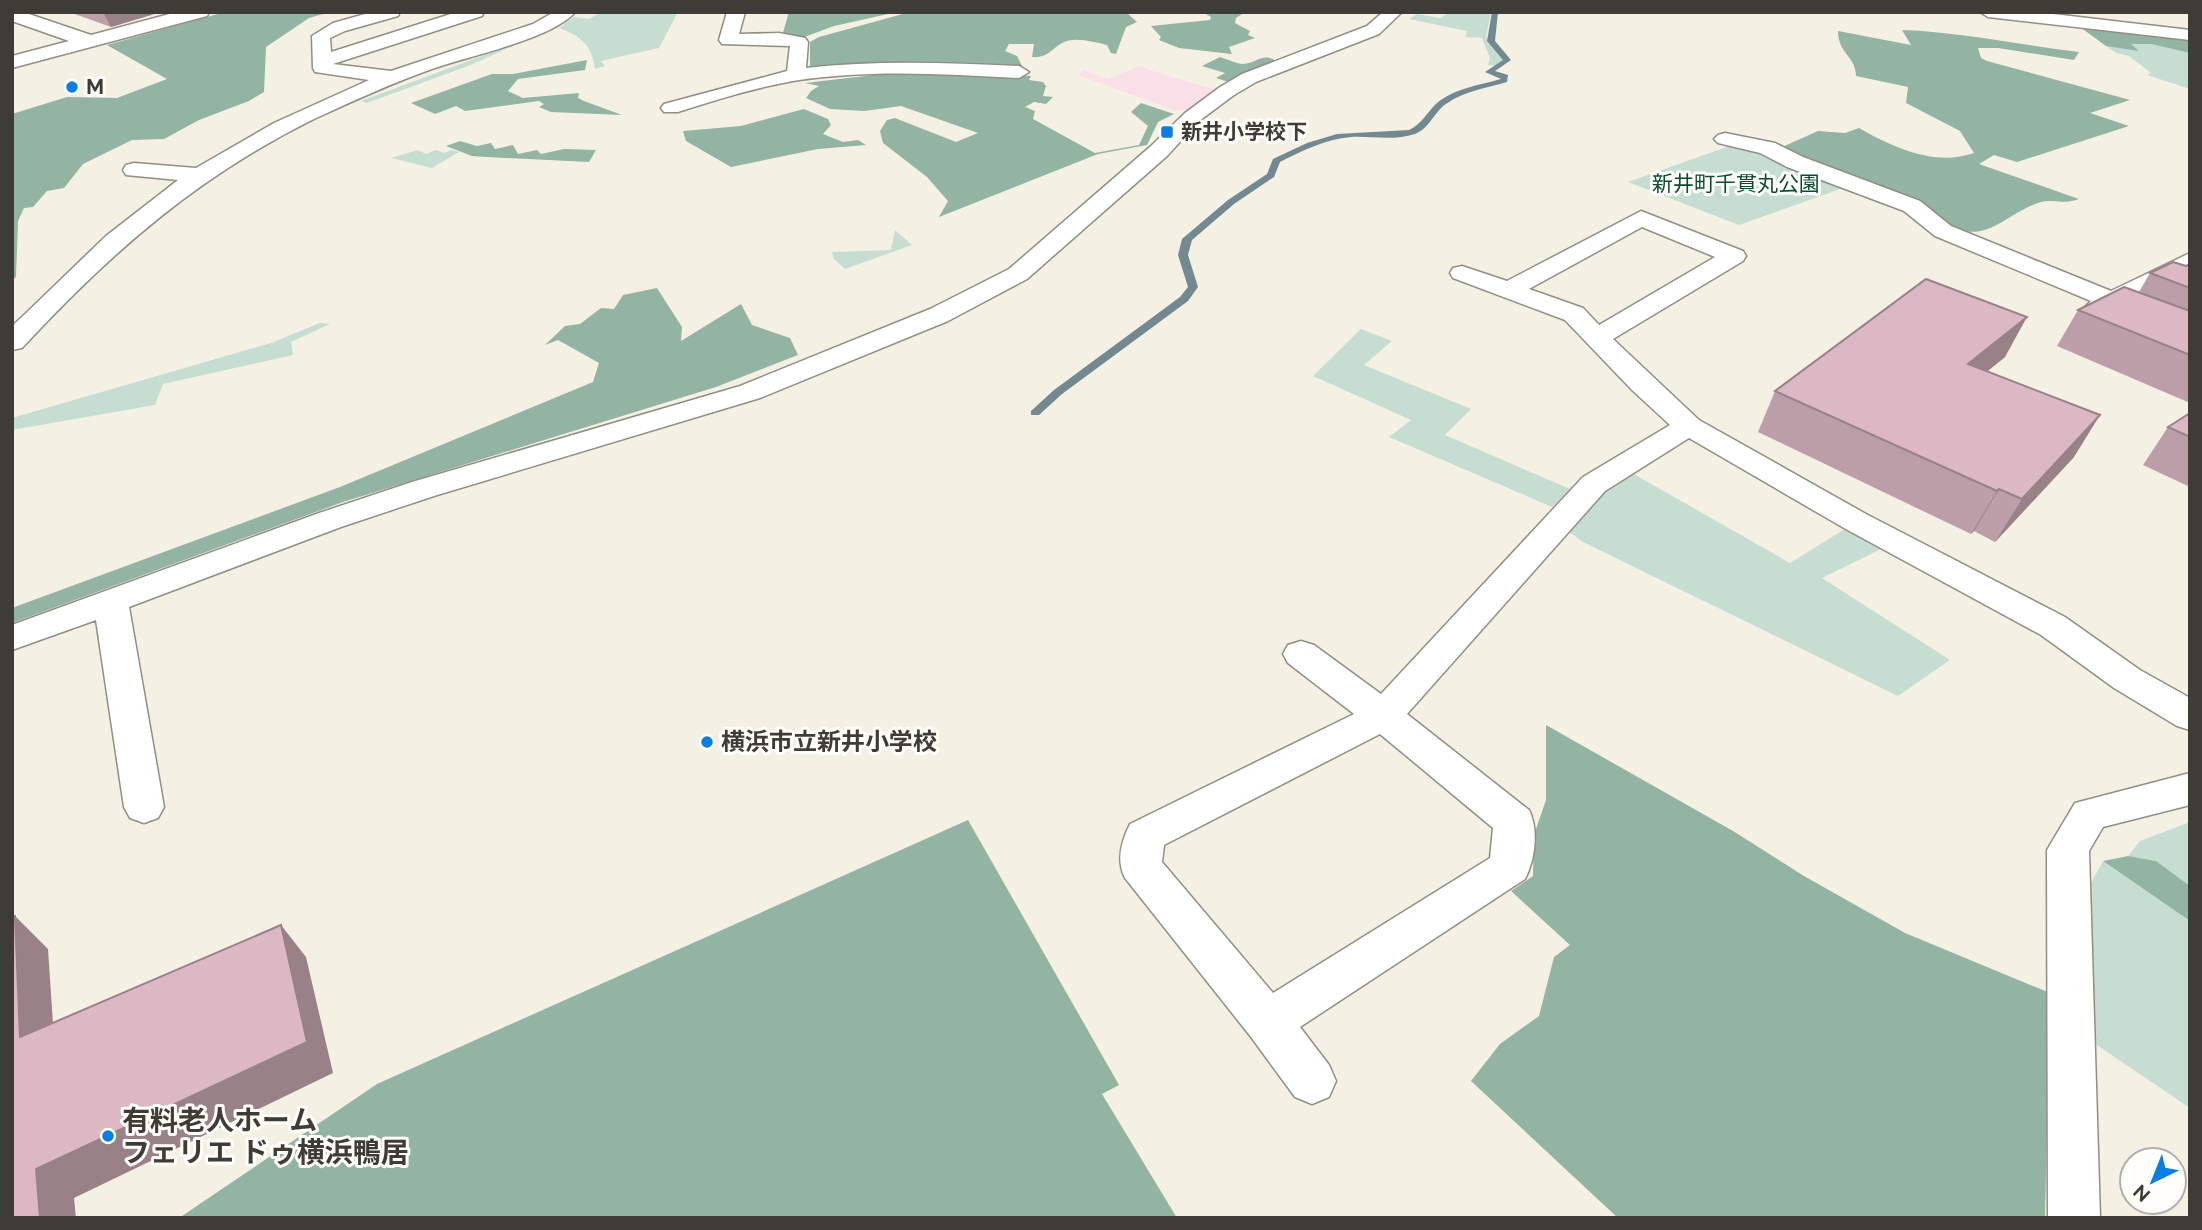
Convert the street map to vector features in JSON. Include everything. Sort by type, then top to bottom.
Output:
[{"type":"street","points":[[12,62],[200,12]]},
{"type":"street","points":[[391,77],[322,68],[321,36],[339,27],[392,12]]},
{"type":"street","points":[[322,61],[476,12]]},
{"type":"street","points":[[736,12],[728,40],[779,38],[799,42],[796,75]]},
{"type":"street","points":[[12,638],[330,520],[423,489],[750,392],[939,315],[1018,274],[1159,151],[1192,117],[1227,91],[1249,78],[1373,30],[1394,12]]},
{"type":"street","points":[[1988,12],[2190,35]]},
{"type":"street","points":[[12,342],[83,269],[154,209],[203,175],[299,117],[391,77],[543,27],[557,13]]},
{"type":"street","points":[[12,15],[90,41]]},
{"type":"street","points":[[671,108],[715,94],[796,75],[854,70],[946,68],[1019,72]]},
{"type":"street","points":[[1725,139],[1767,148],[1795,162],[1912,206],[1943,231],[2112,300]]},
{"type":"street","points":[[134,170],[203,175]]},
{"type":"street","points":[[1510,289],[1641,218],[1734,256],[1597,337]]},
{"type":"street","points":[[2190,260],[2097,308],[2190,346]]},
{"type":"street","points":[[1462,273],[1574,314],[1642,384],[1689,426],[1855,521],[2053,626],[2127,679],[2190,716]]},
{"type":"street","points":[[1312,1081],[1268,1022],[1140,866],[1145,836],[1383,716],[1594,484],[1689,426]]},
{"type":"street","points":[[111,601],[144,807]]},
{"type":"street","points":[[1268,1022],[1510,867],[1514,822],[1383,716],[1301,654]]},
{"type":"street","points":[[2074,1218],[2068,850],[2089,814],[2190,789]]},
{"type":"shaded area","points":[[1139,66],[1216,90],[1192,109],[1177,111],[1080,76],[1084,70],[1108,79]]},
{"type":"green space","points":[[225,12],[330,12],[309,18],[266,47],[264,92],[249,101],[199,120],[164,139],[132,140],[83,164],[64,188],[47,191],[33,207],[24,208],[18,221],[16,277],[12,280],[12,114],[67,97],[117,98],[167,79],[107,45]]},
{"type":"green space","points":[[601,12],[678,12],[659,48],[601,61],[605,66],[595,69],[584,42],[559,28],[574,17],[589,19]]},
{"type":"green space","points":[[789,12],[897,12],[834,26],[799,39],[782,36]]},
{"type":"green space","points":[[910,12],[1126,12],[1137,22],[1126,27],[1116,54],[1111,53],[1107,45],[1084,40],[1067,41],[1037,57],[1032,57],[1034,44],[1009,44],[1005,51],[1017,56],[1022,66],[1017,69],[810,71],[810,42],[819,37]]},
{"type":"green space","points":[[1203,12],[1245,12],[1236,18],[1235,23],[1250,31],[1248,35],[1255,38],[1229,47],[1232,54],[1179,48],[1159,40],[1161,37],[1151,26],[1210,20],[1211,17]]},
{"type":"green space","points":[[1450,12],[1491,12],[1486,37],[1504,60],[1503,67],[1488,65],[1490,58],[1482,38],[1466,37],[1467,31],[1409,19],[1417,14],[1440,18]]},
{"type":"green space","points":[[2080,27],[2190,38],[2190,53],[2151,44],[2131,44],[2139,51],[2106,46]]},
{"type":"green space","points":[[1902,30],[1969,36],[2079,52],[2074,60],[1998,48],[1978,48],[1981,58],[1987,61],[2130,100],[2090,113],[2129,126],[2017,162],[1994,155],[1979,164],[2079,199],[2068,202],[2041,202],[1999,224],[1967,232],[1953,229],[1780,148],[1818,131],[1845,133],[1859,128],[1914,153],[1944,158],[1974,153],[1960,131],[1906,103],[1908,87],[1856,76],[1853,64],[1841,45],[1838,31],[1911,45]]},
{"type":"green space","points":[[533,37],[468,66],[367,103],[361,101]]},
{"type":"green space","points":[[2134,42],[2190,53],[2190,89],[2147,75],[2151,73],[2129,56],[2116,53],[2106,46],[2138,50],[2130,45]]},
{"type":"green space","points":[[1220,57],[1243,64],[1264,58],[1276,61],[1229,82],[1216,78],[1225,73],[1202,66]]},
{"type":"green space","points":[[587,60],[585,70],[518,79],[508,91],[523,98],[579,93],[578,98],[622,115],[551,112],[539,107],[544,104],[539,101],[465,111],[456,106],[435,114],[411,103],[492,74],[513,74]]},
{"type":"green space","points":[[891,73],[993,73],[1031,76],[1029,80],[1043,82],[1046,86],[1043,96],[1053,97],[1046,104],[1034,102],[1025,107],[1035,111],[1033,119],[1095,153],[1139,145],[1148,126],[1131,112],[1141,103],[1174,114],[1158,122],[1147,145],[1098,154],[939,217],[948,201],[927,177],[883,143],[880,131],[887,120],[895,118],[956,142],[978,133],[901,106],[864,111],[830,109],[806,98],[819,86],[805,83]]},
{"type":"green space","points":[[804,109],[828,119],[831,125],[823,134],[843,142],[858,140],[866,145],[818,149],[731,167],[686,141],[683,131],[741,126]]},
{"type":"green space","points":[[460,141],[477,146],[491,143],[495,149],[513,145],[518,154],[537,150],[541,154],[564,149],[596,150],[589,162],[472,156],[446,146]]},
{"type":"green space","name":"新井町千貫丸公園","points":[[1735,144],[1756,150],[1843,188],[1739,225],[1628,182]]},
{"type":"green space","points":[[418,150],[426,154],[436,150],[444,153],[452,150],[459,152],[432,168],[391,158]]},
{"type":"green space","points":[[895,230],[912,245],[845,269],[834,259],[832,252],[891,250]]},
{"type":"green space","points":[[657,288],[682,327],[681,341],[741,304],[752,325],[790,338],[798,355],[716,387],[343,502],[12,623],[12,608],[340,487],[593,382],[599,363],[558,340],[545,345],[565,326],[580,324],[601,308],[614,309],[623,295]]},
{"type":"green space","points":[[320,323],[330,324],[291,342],[293,355],[163,384],[155,405],[12,430],[12,418],[271,343]]},
{"type":"green space","points":[[1361,329],[1392,341],[1364,365],[1471,409],[1445,435],[1570,489],[1552,507],[1389,437],[1411,420],[1313,376]]},
{"type":"green space","points":[[1632,473],[1790,563],[1845,529],[1883,548],[1822,578],[1950,660],[1898,696],[1583,542],[1568,531],[1605,490]]},
{"type":"green space","points":[[1546,725],[1905,933],[2050,993],[2045,1218],[1618,1218],[1471,1081],[1500,1044],[1539,1016],[1554,957],[1570,945],[1511,891],[1533,876],[1534,835],[1546,800]]},
{"type":"green space","points":[[968,820],[1119,1085],[1102,1094],[1177,1218],[179,1218],[377,1084]]},
{"type":"green space","points":[[2190,822],[2190,886],[2156,861],[2128,856],[2140,841]]},
{"type":"green space","points":[[2128,856],[2156,861],[2190,886],[2190,921],[2103,861]]},
{"type":"green space","points":[[2103,861],[2190,921],[2190,1108],[2085,1037],[2083,898]]},
{"type":"building","points":[[2173,262],[2186,266],[2190,264],[2190,288],[2150,273]]},
{"type":"building","points":[[1926,279],[2027,317],[1968,364],[2100,415],[2022,499],[1999,489],[1997,491],[1775,391]]},
{"type":"building","points":[[2124,287],[2190,311],[2190,355],[2078,310]]},
{"type":"building","points":[[2190,413],[2190,437],[2168,427]]},
{"type":"building","name":"有料老人ホーム フェリエ ドゥ横浜鴨居","points":[[15,916],[20,1037],[281,925],[307,1042],[36,1169],[40,1218],[12,1218],[12,917]]},
{"type":"waterway","points":[[1035,413],[1058,392],[1184,299],[1193,287],[1183,255],[1187,239],[1231,202],[1271,175],[1276,161],[1337,136],[1412,132],[1417,130],[1439,105],[1450,98],[1504,80],[1505,77],[1489,72],[1507,60],[1491,41],[1495,12]]},
{"type":"place","name":"M","points":[[72,87]]},
{"type":"place","name":"新井小学校下","points":[[1167,132]]},
{"type":"place","name":"横浜市立新井小学校","points":[[707,742]]},
{"type":"place","name":"有料老人ホーム フェリエ ドゥ横浜鴨居","points":[[108,1136]]}]
